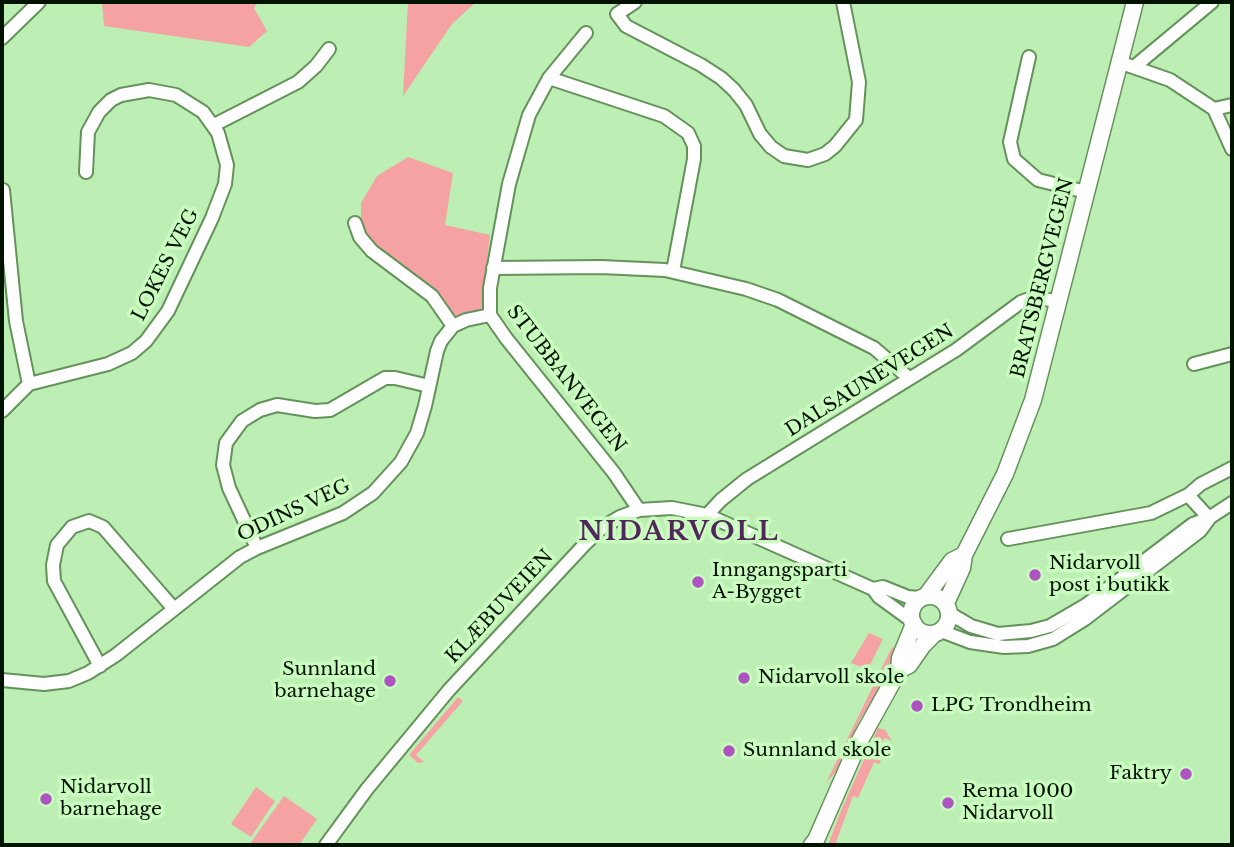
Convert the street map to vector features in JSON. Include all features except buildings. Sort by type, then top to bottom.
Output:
[{"type":"main road","name":"BRATSBERGVEGEN","points":[[948,608],[964,555],[986,514],[1020,438],[1042,367],[1087,192],[1127,65],[1135,2]]},
{"type":"main road","name":"BRATSBERGVEGEN","points":[[923,597],[952,561],[964,555]]},
{"type":"main road","points":[[815,843],[859,742],[899,670],[900,658],[913,623],[912,608],[923,597],[939,597],[948,608],[948,623],[923,645],[909,665],[899,670]]},
{"type":"main road","points":[[913,623],[921,632],[938,632]]},
{"type":"street","points":[[2,38],[39,2]]},
{"type":"street","points":[[635,2],[617,14],[626,26],[701,65],[734,90],[746,105],[760,134],[771,147],[784,156],[808,160],[825,154],[835,146],[856,120],[859,82],[843,2]]},
{"type":"street","points":[[1127,65],[1212,2]]},
{"type":"street","name":"STUBBANVEGEN","points":[[586,33],[549,78],[529,115],[509,184],[490,288],[490,315],[614,473],[639,510]]},
{"type":"street","points":[[214,125],[298,82],[330,49]]},
{"type":"street","points":[[1029,57],[1010,142],[1014,159],[1038,180],[1087,192]]},
{"type":"street","points":[[1127,65],[1171,80],[1214,109],[1232,149]]},
{"type":"street","points":[[549,78],[664,116],[688,133],[694,146],[694,159],[673,271]]},
{"type":"street","name":"LOKES VEG","points":[[29,384],[117,361],[138,348],[159,325],[212,218],[225,184],[226,157],[214,125],[197,107],[176,95],[149,90],[127,93],[106,104],[90,125],[86,143],[86,172]]},
{"type":"street","points":[[1214,109],[1232,105]]},
{"type":"street","points":[[2,411],[29,384],[16,321],[3,190]]},
{"type":"street","points":[[355,223],[360,237],[372,251],[432,296],[453,327],[466,320],[490,315]]},
{"type":"street","points":[[493,268],[601,267],[673,271],[746,289],[778,300],[874,348],[909,378]]},
{"type":"street","name":"DALSAUNEVEGEN","points":[[707,515],[720,500],[747,479],[866,408],[956,350],[1025,300],[1040,297],[1059,302]]},
{"type":"street","name":"ODINS VEG","points":[[2,680],[29,685],[59,682],[78,677],[100,666],[220,571],[257,548],[343,513],[379,488],[401,462],[417,433],[436,351],[453,327]]},
{"type":"street","points":[[1194,365],[1232,354]]},
{"type":"street","points":[[257,548],[229,488],[223,465],[226,443],[242,421],[260,410],[277,405],[315,411],[330,410],[385,378],[429,386]]},
{"type":"street","points":[[1008,539],[1151,513],[1188,495],[1201,484],[1232,468]]},
{"type":"street","points":[[1188,495],[1209,518]]},
{"type":"street","points":[[948,608],[971,626],[999,634],[1031,631],[1050,625],[1086,605],[1193,524],[1209,518],[1232,503]]},
{"type":"street","name":"KLÆBUVEIEN","points":[[326,845],[412,733],[533,598],[603,527],[620,517],[639,510],[678,509],[707,515],[873,589],[879,597],[913,623]]},
{"type":"street","points":[[938,632],[970,642],[1004,648],[1028,646],[1053,639],[1085,619],[1200,531],[1209,518]]},
{"type":"street","points":[[100,666],[54,581],[53,565],[57,545],[72,527],[89,521],[103,527],[174,609]]},
{"type":"street","name":"KLÆBUVEIEN","points":[[873,589],[883,587],[908,597],[923,597]]},
{"type":"shaded area","points":[[102,2],[258,2],[254,8],[267,31],[249,47],[104,26]]},
{"type":"shaded area","points":[[408,2],[476,2],[452,24],[403,96]]},
{"type":"shaded area","points":[[408,157],[453,173],[445,225],[490,235],[481,312],[451,321],[377,254],[361,233],[361,203],[377,176]]},
{"type":"shaded area","points":[[869,633],[883,639],[868,669],[851,663]]},
{"type":"shaded area","points":[[892,647],[900,651],[885,683],[860,719],[838,769],[826,783]]},
{"type":"shaded area","points":[[458,697],[463,701],[416,755],[424,762],[418,763],[409,755]]},
{"type":"shaded area","points":[[878,728],[885,730],[892,741],[885,738],[880,744],[874,757],[881,761],[879,764],[874,762],[858,798],[853,796],[835,845],[828,845],[840,813]]},
{"type":"shaded area","points":[[256,787],[275,801],[251,837],[231,824]]},
{"type":"shaded area","points":[[284,796],[317,819],[299,845],[249,845]]},
{"type":"place","name":"Nidarvoll post i butikk","points":[[1035,575]]},
{"type":"place","name":"Inngangsparti A-Bygget","points":[[698,582]]},
{"type":"place","name":"Nidarvoll skole","points":[[744,678]]},
{"type":"place","name":"Sunnland barnehage","points":[[390,681]]},
{"type":"place","name":"LPG Trondheim","points":[[917,706]]},
{"type":"place","name":"Sunnland skole","points":[[729,751]]},
{"type":"place","name":"Faktry","points":[[1186,774]]},
{"type":"place","name":"Nidarvoll barnehage","points":[[46,799]]},
{"type":"place","name":"Rema 1000 Nidarvoll","points":[[948,803]]},
{"type":"district","name":"NIDARVOLL","points":[[679,533]]}]
